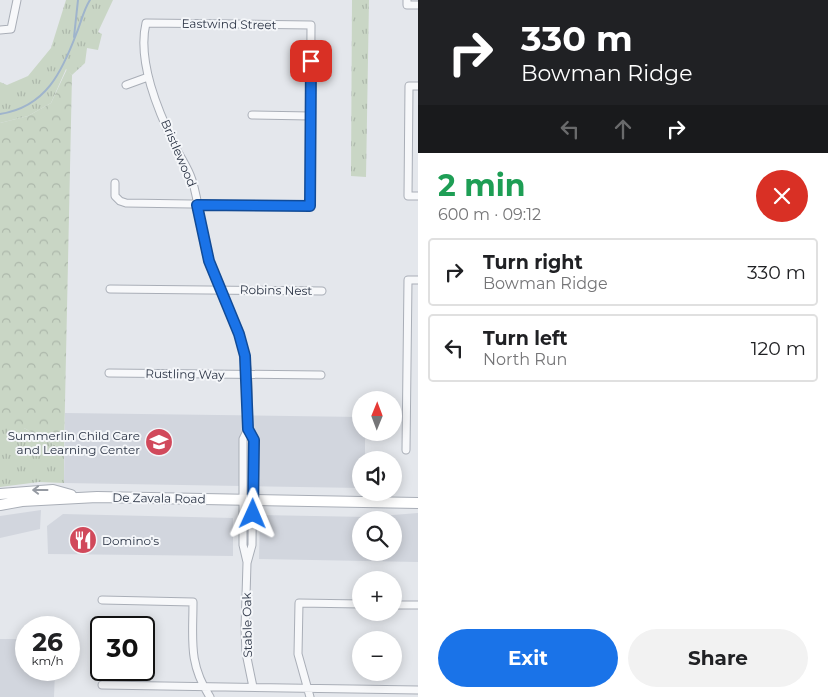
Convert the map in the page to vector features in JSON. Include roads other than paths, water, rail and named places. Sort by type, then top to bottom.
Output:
[{"type":"main road","name":"De Zavala Road","points":[[0,494],[53,490],[80,497]]},
{"type":"main road","name":"De Zavala Road","points":[[0,505],[80,497],[418,503]]},
{"type":"street","points":[[0,30],[10,29],[17,0]]},
{"type":"street","points":[[407,2],[418,5]]},
{"type":"street","name":"Eastwind Street","points":[[146,23],[311,25],[310,116]]},
{"type":"street","name":"Bristlewood","points":[[146,23],[143,50],[148,77],[172,139],[190,173],[202,235],[242,345],[248,374],[248,429],[243,439],[248,500]]},
{"type":"street","points":[[126,85],[148,77]]},
{"type":"street","points":[[418,86],[409,86],[408,196],[418,196]]},
{"type":"street","points":[[115,183],[115,196],[120,201],[126,203],[310,206],[310,116],[252,115]]},
{"type":"street","points":[[406,450],[408,280],[418,280]]},
{"type":"street","name":"Robins Nest","points":[[110,289],[322,291]]},
{"type":"street","name":"Rustling Way","points":[[109,373],[321,375]]},
{"type":"street","name":"Bristlewood","points":[[248,429],[254,440],[248,500]]},
{"type":"street","name":"Stable Oak","points":[[248,500],[243,545],[248,563],[246,653],[253,687]]},
{"type":"street","points":[[102,600],[194,602],[193,657],[203,686],[210,697]]},
{"type":"street","points":[[310,697],[298,654],[299,603],[352,604]]},
{"type":"street","points":[[402,605],[418,605]]},
{"type":"street","points":[[102,685],[418,690]]},
{"type":"waterway","points":[[74,37],[78,0]]},
{"type":"waterway","points":[[0,114],[29,104],[41,96],[50,85],[65,61],[90,0]]},
{"type":"place","name":"Summerlin Child Care and Learning Center","points":[[159,442]]},
{"type":"place","name":"Domino's","points":[[83,540]]}]
